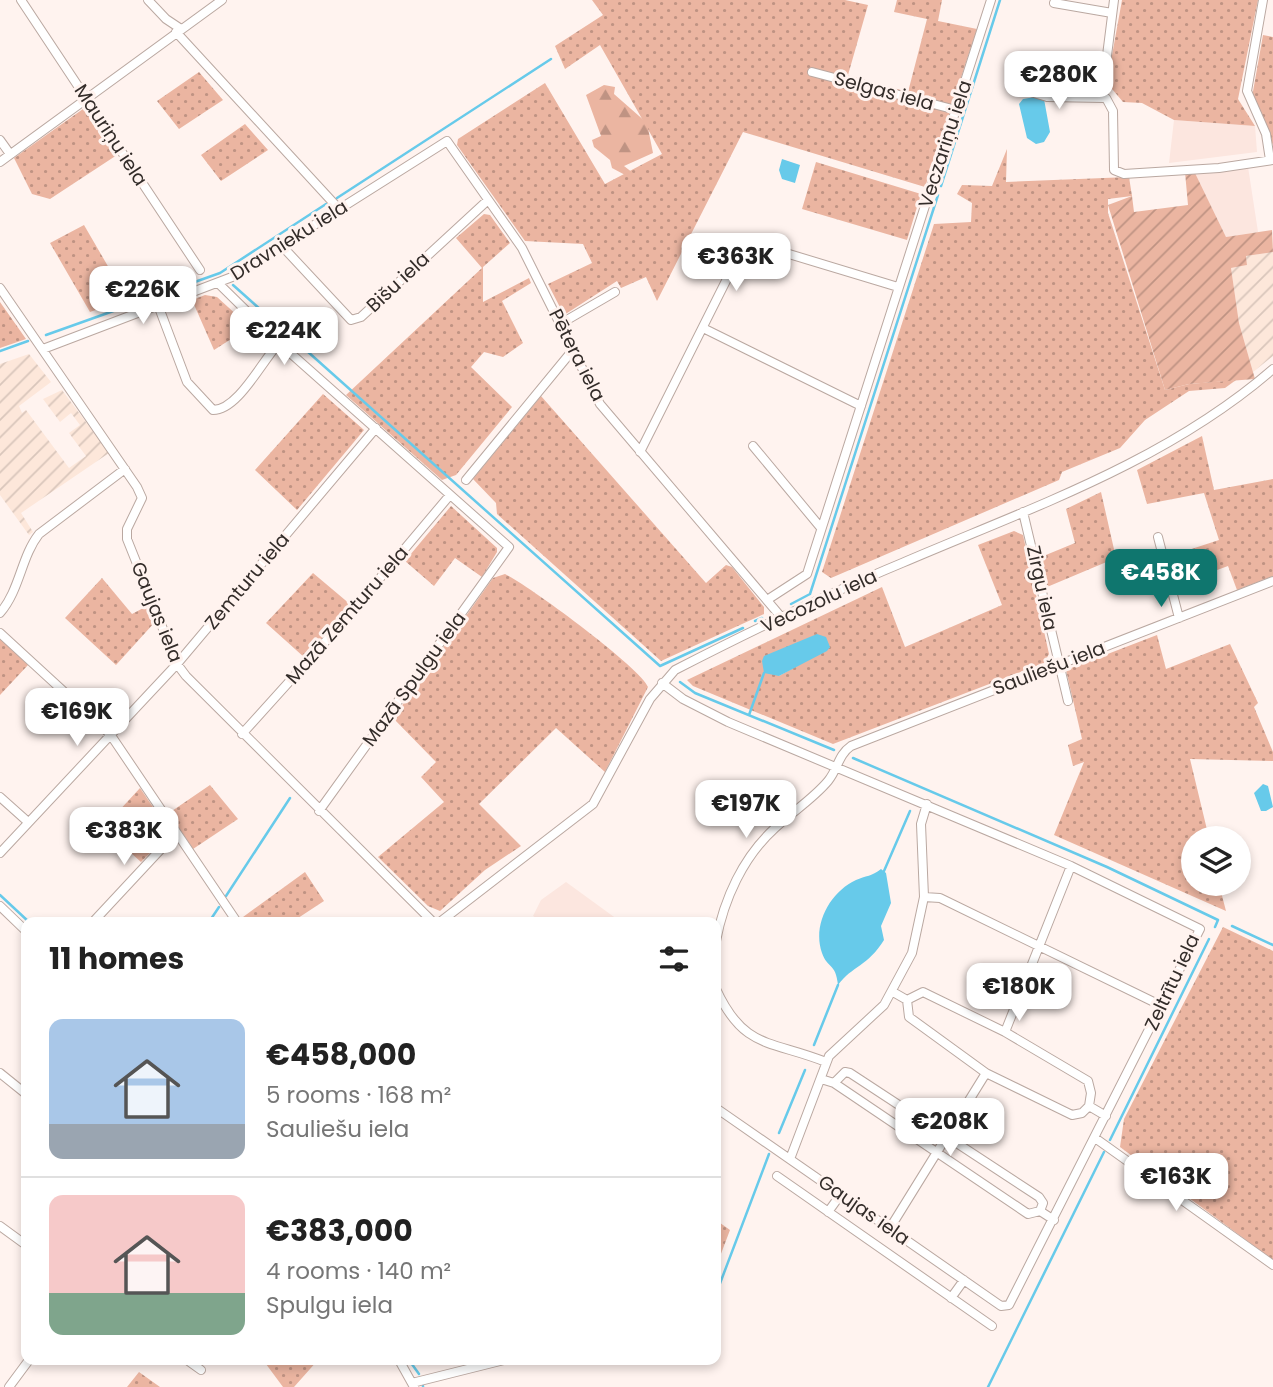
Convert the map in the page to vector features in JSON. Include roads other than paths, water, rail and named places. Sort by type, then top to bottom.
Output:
[{"type":"street","name":"Mauriņu iela","points":[[20,0],[200,270]]},
{"type":"street","points":[[148,0],[339,209]]},
{"type":"street","points":[[0,162],[222,0]]},
{"type":"street","name":"Veczariņu iela","points":[[767,600],[807,574],[991,0]]},
{"type":"street","points":[[1114,0],[1102,95],[1113,111],[1114,170],[1124,174],[1219,168],[1271,160],[1266,134],[1247,91],[1264,0]]},
{"type":"street","points":[[1054,3],[1112,13]]},
{"type":"street","name":"Selgas iela","points":[[812,72],[956,110]]},
{"type":"street","points":[[1021,89],[1047,97],[1102,95]]},
{"type":"street","points":[[0,140],[10,155]]},
{"type":"street","name":"Dravnieku iela","points":[[43,349],[218,283],[447,141]]},
{"type":"street","name":"Pētera iela","points":[[447,141],[522,248],[600,404],[782,618]]},
{"type":"street","name":"Bišu iela","points":[[281,246],[351,320],[360,317],[488,200]]},
{"type":"street","points":[[640,452],[746,241],[898,287]]},
{"type":"street","points":[[218,283],[279,343],[450,495]]},
{"type":"street","name":"Gaujas iela","points":[[0,288],[125,469],[142,498],[127,529],[127,539],[177,664],[318,811],[428,917]]},
{"type":"street","points":[[560,324],[615,292]]},
{"type":"street","points":[[158,305],[187,382],[213,410],[226,408],[236,399],[279,343]]},
{"type":"street","points":[[703,328],[861,406]]},
{"type":"street","points":[[467,480],[572,351]]},
{"type":"street","name":"Vecozolu iela","points":[[446,917],[593,804],[662,683],[675,670],[900,563],[1084,486],[1198,425],[1242,396],[1273,369]]},
{"type":"street","name":"Zemturu iela","points":[[0,853],[177,664],[376,428]]},
{"type":"street","points":[[753,446],[821,528]]},
{"type":"street","points":[[0,613],[12,594],[31,544],[39,534],[125,469]]},
{"type":"street","name":"Mazā Spulgu iela","points":[[318,811],[509,547],[450,495]]},
{"type":"street","name":"Mazā Zemturu iela","points":[[242,734],[343,622],[450,495]]},
{"type":"street","name":"Zirgu iela","points":[[1023,512],[1068,701]]},
{"type":"street","points":[[1158,537],[1179,618]]},
{"type":"street","name":"Sauliešu iela","points":[[836,768],[845,750],[861,740],[1273,581]]},
{"type":"street","points":[[0,634],[110,734],[233,917]]},
{"type":"street","name":"Zeltrītu iela","points":[[662,683],[703,710],[1071,866],[1200,929],[1012,1303]]},
{"type":"street","points":[[721,925],[732,889],[747,862],[772,830],[827,783],[836,768]]},
{"type":"street","points":[[0,797],[28,822]]},
{"type":"street","points":[[790,1158],[826,1062],[840,1044],[884,1005],[912,953],[924,897],[921,824],[926,804]]},
{"type":"street","points":[[98,917],[175,834]]},
{"type":"street","points":[[1004,1032],[1071,866]]},
{"type":"street","points":[[924,897],[940,898],[1162,1006]]},
{"type":"street","points":[[0,906],[21,926]]},
{"type":"street","points":[[893,992],[907,1000]]},
{"type":"street","points":[[923,992],[1004,1032],[1088,1081],[1091,1093],[1089,1106],[1082,1114],[1072,1115],[986,1073],[909,1017],[905,1008],[907,1000],[915,993],[923,992]]},
{"type":"street","points":[[721,999],[730,1016],[748,1034],[773,1046],[826,1062]]},
{"type":"street","points":[[834,1083],[845,1072],[850,1073],[1039,1197],[1043,1203],[1040,1211]]},
{"type":"street","points":[[0,1073],[21,1090]]},
{"type":"street","points":[[890,1228],[986,1073]]},
{"type":"street","points":[[821,1079],[834,1083],[1028,1214],[1040,1211],[1054,1220]]},
{"type":"street","points":[[1089,1106],[1105,1116]]},
{"type":"street","name":"Gaujas iela","points":[[721,1111],[1001,1306],[1012,1303]]},
{"type":"street","points":[[1095,1138],[1273,1265]]},
{"type":"street","points":[[776,1176],[992,1326]]},
{"type":"street","points":[[828,1212],[841,1194]]},
{"type":"street","points":[[0,1226],[21,1241]]},
{"type":"street","points":[[951,1298],[964,1280]]},
{"type":"street","points":[[9,1387],[26,1365]]},
{"type":"street","points":[[194,1365],[201,1370]]},
{"type":"street","points":[[402,1365],[413,1385],[486,1365]]},
{"type":"water","points":[[1023,99],[1044,99],[1050,132],[1044,142],[1036,144],[1027,138],[1019,104]]},
{"type":"water","points":[[782,159],[800,165],[795,183],[782,179],[779,170]]},
{"type":"water","points":[[817,634],[826,637],[830,647],[827,651],[779,676],[764,673],[764,656]]},
{"type":"water","points":[[1263,784],[1268,786],[1273,807],[1266,811],[1261,811],[1254,793]]},
{"type":"water","points":[[881,869],[886,873],[891,903],[881,926],[884,940],[872,955],[838,985],[833,969],[822,953],[819,931],[822,921],[831,901],[847,885]]},
{"type":"waterway","points":[[941,186],[1000,0]]},
{"type":"waterway","points":[[337,198],[551,59]]},
{"type":"waterway","points":[[791,604],[810,594],[938,195]]},
{"type":"waterway","points":[[46,335],[220,273],[326,204]]},
{"type":"waterway","points":[[233,285],[660,666],[743,628]]},
{"type":"waterway","points":[[0,351],[28,341]]},
{"type":"waterway","points":[[755,621],[762,618]]},
{"type":"waterway","points":[[749,715],[764,673]]},
{"type":"waterway","points":[[680,682],[695,693],[834,750]]},
{"type":"waterway","points":[[853,758],[1107,867],[1218,920],[1215,927]]},
{"type":"waterway","points":[[226,896],[290,798]]},
{"type":"waterway","points":[[884,871],[910,811]]},
{"type":"waterway","points":[[0,895],[24,917]]},
{"type":"waterway","points":[[212,917],[219,907]]},
{"type":"waterway","points":[[1232,926],[1273,945]]},
{"type":"waterway","points":[[1110,1140],[1209,939]]},
{"type":"waterway","points":[[814,1045],[838,985]]},
{"type":"waterway","points":[[779,1133],[805,1070]]},
{"type":"waterway","points":[[988,1387],[1104,1152]]},
{"type":"waterway","points":[[721,1281],[769,1154]]},
{"type":"waterway","points":[[413,1365],[419,1374]]}]
